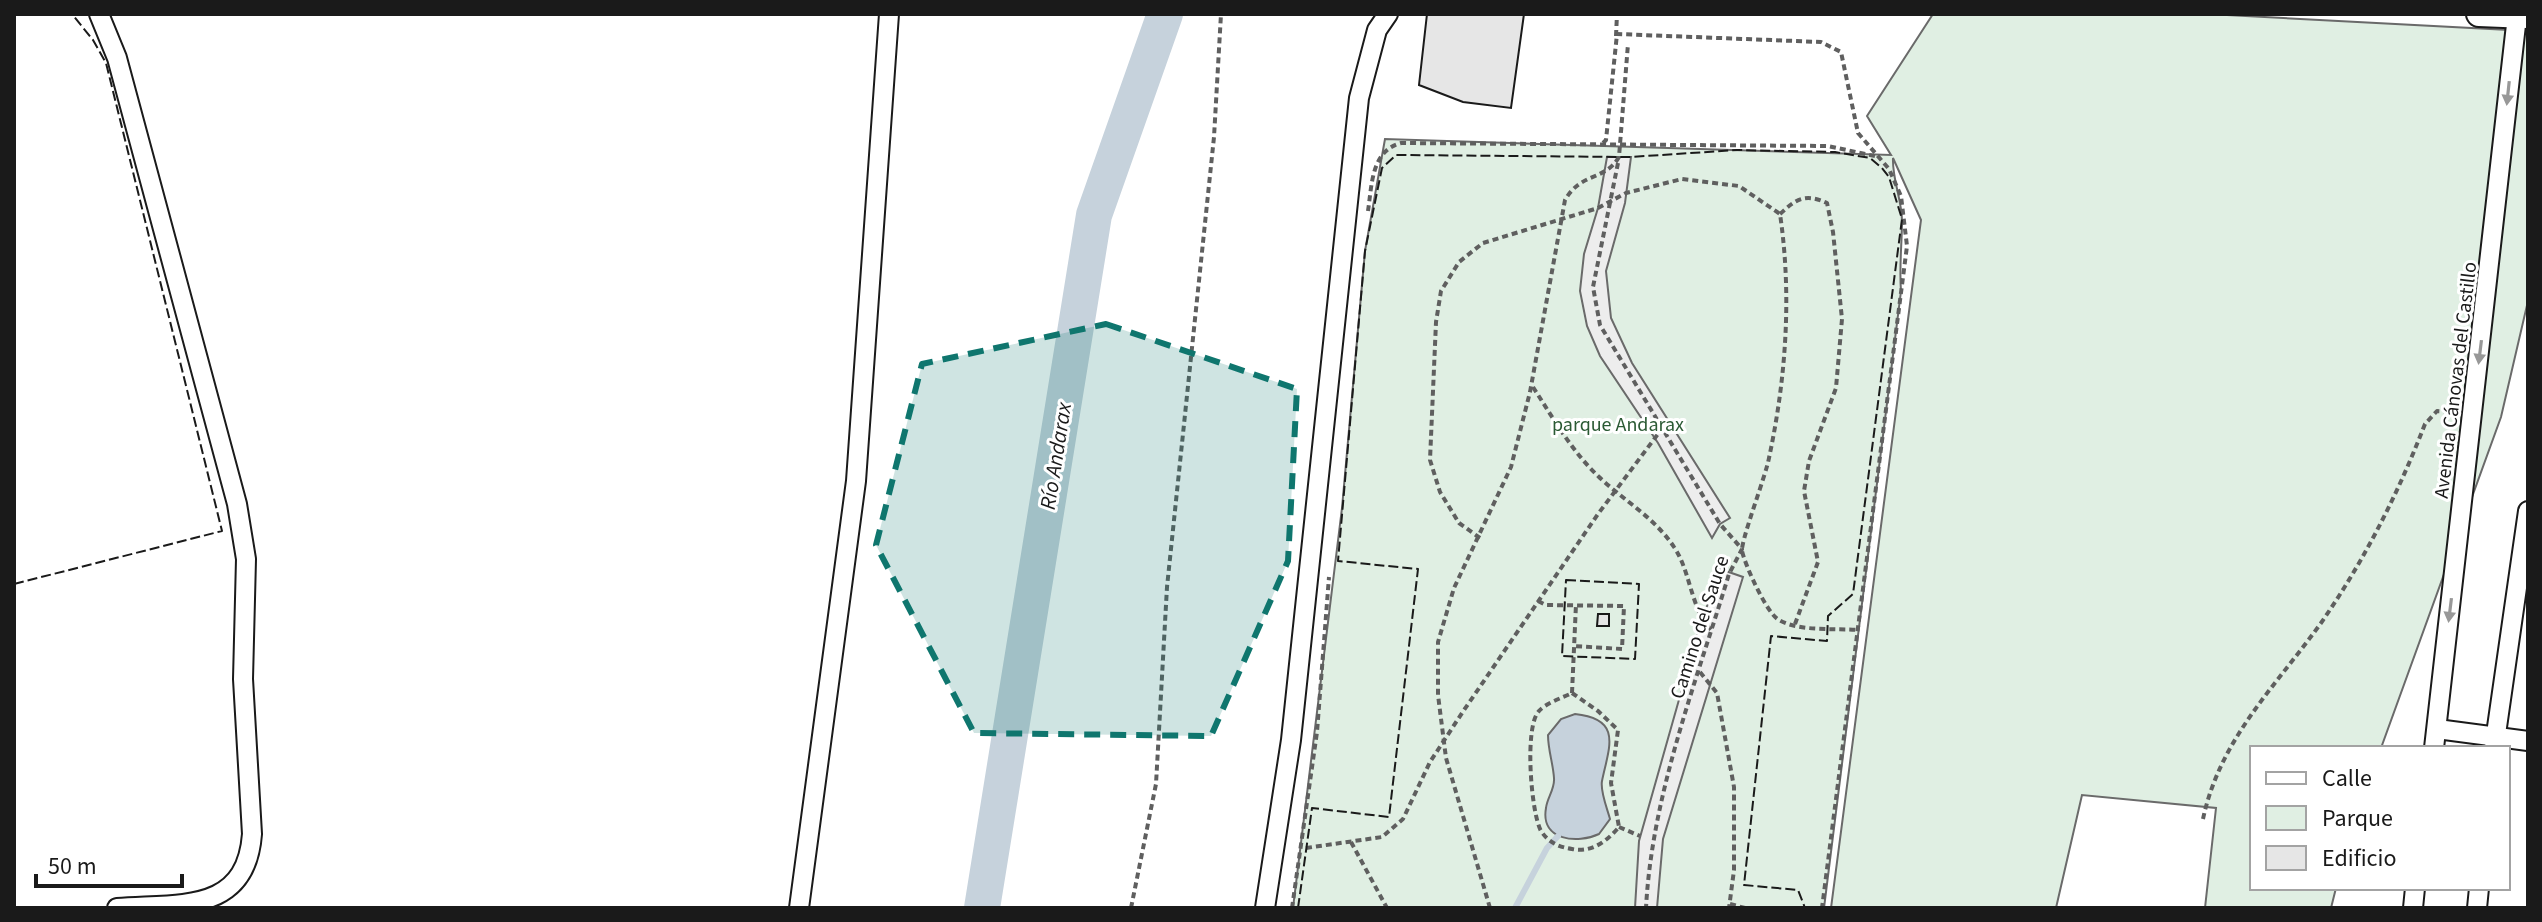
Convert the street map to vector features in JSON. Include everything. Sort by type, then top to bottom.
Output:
[{"type":"main road","points":[[2479,14],[2522,16]]},
{"type":"street","points":[[99,14],[117,58],[237,504],[246,559],[248,602],[243,679],[252,834],[244,874],[232,888],[217,897],[117,908]]},
{"type":"street","points":[[799,908],[856,481],[889,14]]},
{"type":"street","points":[[1265,908],[1291,740],[1359,98],[1377,30],[1388,14]]},
{"type":"street","name":"Avenida Cánovas del Castillo","points":[[2435,739],[2522,16]]},
{"type":"street","points":[[2495,742],[2528,511]]},
{"type":"street","points":[[2435,739],[2528,741]]},
{"type":"path","points":[[1131,908],[1156,784],[1167,587],[1214,137],[1221,14]]},
{"type":"path","points":[[1601,144],[1606,140],[1617,14]]},
{"type":"path","points":[[1616,36],[1620,33],[1693,35],[1812,41],[1833,46],[1843,56],[1858,133],[1894,177],[1901,196],[1907,246],[1822,908]]},
{"type":"path","name":"Camino del Sauce","points":[[1628,44],[1619,157],[1593,287],[1600,325],[1720,524],[1742,549],[1729,574],[1661,799],[1648,862],[1646,908]]},
{"type":"path","points":[[1367,215],[1377,161],[1391,146],[1828,146],[1879,157]]},
{"type":"path","points":[[1490,908],[1444,740],[1438,695],[1438,642],[1454,588],[1511,467],[1531,385],[1565,200],[1577,182],[1611,170],[1619,157]]},
{"type":"path","points":[[1480,538],[1459,523],[1440,492],[1430,460],[1441,291],[1459,262],[1483,243],[1610,203],[1626,193],[1682,179],[1739,186],[1780,214]]},
{"type":"path","points":[[1780,214],[1797,198],[1813,197],[1827,203],[1842,319],[1836,388],[1809,461],[1804,491],[1818,562],[1795,624]]},
{"type":"path","points":[[1780,214],[1787,319],[1781,393],[1769,459],[1742,549],[1764,602],[1778,620],[1858,630]]},
{"type":"path","points":[[1531,385],[1571,447],[1661,531],[1676,550],[1702,620],[1712,631]]},
{"type":"path","points":[[2203,819],[2222,759],[2240,727],[2321,622],[2377,531],[2405,476],[2425,424],[2437,411],[2473,413]]},
{"type":"path","points":[[1306,848],[1382,837],[1403,819],[1444,740],[1615,490],[1661,430]]},
{"type":"path","points":[[1292,908],[1317,732],[1329,569]]},
{"type":"path","points":[[1538,601],[1546,605],[1624,606],[1622,649],[1574,646]]},
{"type":"path","points":[[1572,693],[1576,604]]},
{"type":"path","points":[[1700,672],[1717,693],[1734,787],[1734,870],[1729,906],[1745,908]]},
{"type":"path","points":[[1572,693],[1618,730],[1611,783],[1619,827]]},
{"type":"path","points":[[1572,693],[1539,711],[1530,727],[1535,818],[1547,839],[1558,847],[1578,850],[1604,844],[1619,827]]},
{"type":"path","points":[[1619,827],[1640,836]]},
{"type":"path","points":[[1351,842],[1387,908]]},
{"type":"highlighted area","points":[[1106,324],[1297,389],[1288,561],[1211,736],[974,733],[876,545],[922,364]]},
{"type":"green space","name":"parque Andarax","points":[[1933,14],[2208,14],[2528,31],[2528,301],[2501,417],[2382,746],[2250,746],[2250,890],[2336,890],[2331,908],[2205,908],[2216,808],[2082,795],[2056,908],[1831,908],[1921,220],[1893,158],[1902,213],[1901,291],[1824,908],[1293,908],[1342,508],[1365,251],[1385,139],[1891,155],[1867,116]]},
{"type":"shaded area","points":[[1607,157],[1631,157],[1625,203],[1606,271],[1611,318],[1632,363],[1730,518],[1720,524],[1712,538],[1658,443],[1600,356],[1587,326],[1580,291],[1584,254],[1598,208]]},
{"type":"shaded area","points":[[1720,569],[1743,577],[1663,839],[1657,908],[1635,908],[1639,841],[1699,629]]},
{"type":"shaded area","points":[[1575,714],[1600,722],[1609,737],[1602,785],[1610,819],[1599,834],[1581,839],[1555,833],[1546,819],[1554,782],[1548,735],[1561,719]]},
{"type":"building","points":[[1427,14],[1524,14],[1511,108],[1463,102],[1419,85]]},
{"type":"building","points":[[1598,614],[1609,614],[1609,626],[1597,626]]},
{"type":"waterway","name":"Río Andarax","points":[[982,908],[1094,215],[1165,14]]},
{"type":"waterway","points":[[1515,908],[1547,848],[1558,836]]},
{"type":"fence","points":[[14,584],[222,531],[106,63],[93,40],[72,14]]},
{"type":"fence","points":[[1298,908],[1312,808],[1389,817],[1418,569],[1338,561],[1365,251],[1382,168],[1396,155],[1631,157],[1737,150],[1835,152],[1870,158],[1889,177],[1902,219],[1853,594],[1828,616],[1827,641],[1771,636],[1744,885],[1798,890],[1805,908]]},
{"type":"fence","points":[[1566,580],[1639,584],[1635,659],[1562,656],[1566,580]]}]
